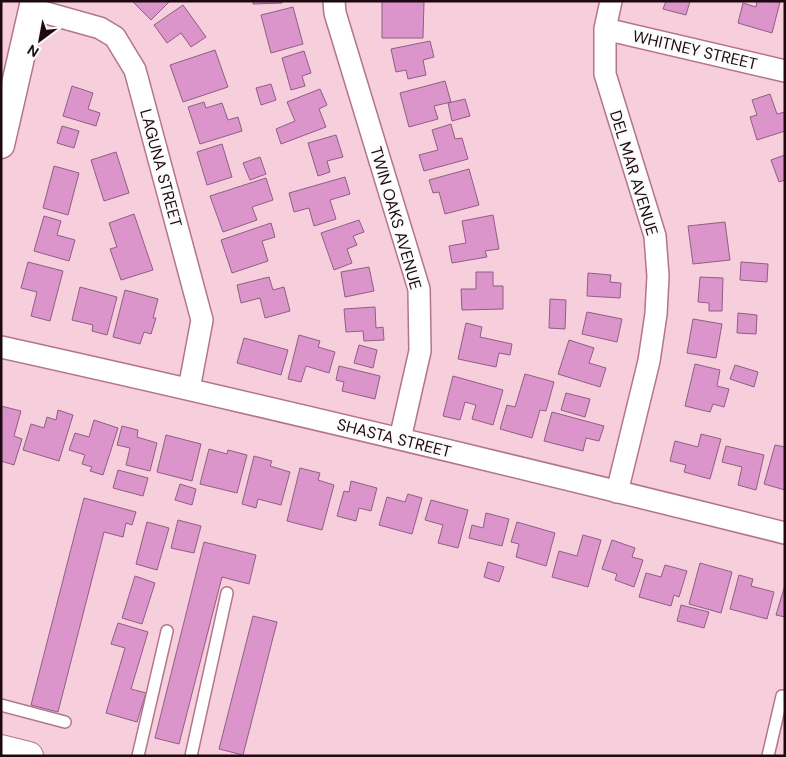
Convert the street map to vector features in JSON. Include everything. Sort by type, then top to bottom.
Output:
[{"type":"main road","points":[[1,749],[30,756]]},
{"type":"street","name":"TWIN OAKS AVENUE","points":[[334,1],[335,13],[419,288],[420,351],[400,439]]},
{"type":"street","name":"DEL MAR AVENUE","points":[[611,1],[604,29],[605,74],[655,236],[658,276],[656,314],[649,361],[617,492]]},
{"type":"street","points":[[1,145],[33,5]]},
{"type":"street","name":"LAGUNA STREET","points":[[33,5],[100,28],[115,38],[135,70],[202,320],[189,389]]},
{"type":"street","name":"WHITNEY STREET","points":[[604,29],[785,71]]},
{"type":"street","name":"SHASTA STREET","points":[[1,347],[400,439],[785,533]]},
{"type":"lane","points":[[191,756],[227,594]]},
{"type":"lane","points":[[138,756],[167,631]]},
{"type":"lane","points":[[768,756],[782,696],[785,697]]},
{"type":"lane","points":[[1,704],[65,722]]},
{"type":"building","points":[[132,1],[170,1],[151,20]]},
{"type":"building","points":[[253,1],[282,1],[282,3],[253,4]]},
{"type":"building","points":[[382,1],[424,1],[423,38],[382,38]]},
{"type":"building","points":[[666,1],[690,1],[686,15],[663,9]]},
{"type":"building","points":[[757,1],[780,2],[772,33],[738,23],[743,3],[756,7]]},
{"type":"building","points":[[183,5],[206,37],[191,47],[181,33],[167,43],[154,25]]},
{"type":"building","points":[[293,7],[303,44],[271,53],[261,15]]},
{"type":"building","points":[[430,41],[434,57],[423,60],[426,75],[408,79],[406,70],[396,72],[391,49]]},
{"type":"building","points":[[215,50],[228,87],[183,102],[170,65]]},
{"type":"building","points":[[304,51],[311,73],[302,76],[305,86],[291,90],[282,58]]},
{"type":"building","points":[[445,81],[451,102],[434,106],[438,119],[409,127],[400,93]]},
{"type":"building","points":[[271,84],[276,100],[261,105],[256,88]]},
{"type":"building","points":[[72,86],[93,93],[88,109],[100,113],[96,126],[63,116]]},
{"type":"building","points":[[320,89],[327,105],[319,109],[326,127],[281,144],[276,129],[295,121],[287,102]]},
{"type":"building","points":[[770,94],[777,114],[785,112],[785,131],[757,140],[750,117],[757,115],[752,100]]},
{"type":"building","points":[[465,99],[470,116],[452,121],[448,103]]},
{"type":"building","points":[[204,102],[206,108],[222,103],[228,120],[238,117],[242,131],[200,144],[188,107]]},
{"type":"building","points":[[451,124],[455,139],[462,138],[468,159],[424,171],[419,155],[438,150],[432,130]]},
{"type":"building","points":[[62,126],[79,131],[74,148],[57,143]]},
{"type":"building","points":[[336,135],[343,157],[327,161],[330,172],[318,176],[308,143]]},
{"type":"building","points":[[222,144],[232,177],[207,185],[197,152]]},
{"type":"building","points":[[116,152],[129,193],[104,201],[91,160]]},
{"type":"building","points":[[785,155],[785,180],[779,182],[771,160]]},
{"type":"building","points":[[260,157],[266,174],[250,180],[243,163]]},
{"type":"building","points":[[54,166],[79,173],[68,215],[43,208]]},
{"type":"building","points":[[469,169],[479,205],[445,214],[439,192],[433,193],[429,180]]},
{"type":"building","points":[[345,177],[350,194],[330,200],[336,219],[314,226],[309,208],[294,212],[289,193]]},
{"type":"building","points":[[266,178],[273,200],[252,207],[257,220],[223,232],[210,196]]},
{"type":"building","points":[[134,214],[153,270],[121,280],[110,249],[117,247],[109,223]]},
{"type":"building","points":[[493,215],[499,249],[485,251],[487,257],[452,263],[449,246],[466,243],[462,221]]},
{"type":"building","points":[[44,216],[61,221],[57,235],[75,240],[69,261],[34,251]]},
{"type":"building","points":[[359,220],[364,232],[353,236],[357,245],[347,249],[352,263],[334,270],[321,233]]},
{"type":"building","points":[[725,222],[730,260],[693,264],[688,226]]},
{"type":"building","points":[[271,223],[275,237],[262,241],[268,261],[232,273],[221,240]]},
{"type":"building","points":[[28,262],[63,271],[50,321],[31,316],[37,292],[21,288]]},
{"type":"building","points":[[741,262],[768,264],[767,282],[740,280]]},
{"type":"building","points":[[369,267],[374,291],[345,297],[341,272]]},
{"type":"building","points":[[476,272],[493,272],[493,286],[503,286],[503,309],[462,310],[461,289],[476,289]]},
{"type":"building","points":[[588,273],[611,275],[610,282],[621,283],[620,298],[587,296]]},
{"type":"building","points":[[269,277],[273,290],[284,287],[290,311],[265,318],[260,298],[241,303],[237,285]]},
{"type":"building","points":[[700,277],[723,278],[722,311],[709,311],[709,303],[698,302]]},
{"type":"building","points":[[80,287],[117,297],[107,335],[92,331],[93,325],[72,320]]},
{"type":"building","points":[[125,290],[158,299],[153,318],[156,318],[151,334],[144,332],[140,344],[113,337]]},
{"type":"building","points":[[550,299],[566,300],[565,329],[549,328]]},
{"type":"building","points":[[375,307],[376,328],[383,327],[384,340],[364,341],[363,331],[346,332],[344,309]]},
{"type":"building","points":[[587,312],[622,319],[617,342],[582,334]]},
{"type":"building","points":[[738,313],[757,315],[756,334],[737,333]]},
{"type":"building","points":[[693,319],[722,324],[716,358],[687,353]]},
{"type":"building","points":[[466,323],[482,327],[480,337],[512,344],[510,355],[499,353],[496,367],[458,359]]},
{"type":"building","points":[[299,335],[320,341],[318,347],[335,352],[329,373],[306,366],[301,382],[288,379]]},
{"type":"building","points":[[244,338],[288,350],[281,375],[237,363]]},
{"type":"building","points":[[569,340],[594,348],[589,363],[606,368],[600,387],[558,374]]},
{"type":"building","points":[[359,345],[377,350],[373,368],[354,363]]},
{"type":"building","points":[[695,364],[720,370],[717,386],[729,389],[724,407],[713,404],[710,412],[685,406]]},
{"type":"building","points":[[735,365],[758,372],[754,387],[730,379]]},
{"type":"building","points":[[339,366],[380,376],[375,399],[342,391],[344,382],[336,380]]},
{"type":"building","points":[[525,374],[554,382],[546,411],[540,410],[532,438],[500,429],[507,405],[515,407]]},
{"type":"building","points":[[453,376],[503,390],[493,425],[472,419],[476,405],[465,402],[460,420],[443,416]]},
{"type":"building","points":[[566,393],[590,399],[585,417],[561,410]]},
{"type":"building","points":[[1,406],[21,411],[14,436],[22,439],[14,465],[1,461]]},
{"type":"building","points":[[58,410],[73,415],[59,461],[23,450],[31,424],[44,428],[47,417],[56,420]]},
{"type":"building","points":[[552,412],[604,426],[599,441],[586,438],[583,451],[544,441]]},
{"type":"building","points":[[94,420],[118,428],[103,475],[90,471],[92,467],[82,464],[85,455],[69,450],[75,433],[89,437]]},
{"type":"building","points":[[122,426],[138,430],[137,437],[157,443],[150,471],[126,465],[130,448],[117,445]]},
{"type":"building","points":[[701,434],[721,439],[710,479],[684,472],[686,465],[670,461],[675,441],[698,447]]},
{"type":"building","points":[[166,435],[201,444],[192,481],[157,472]]},
{"type":"building","points":[[775,445],[785,447],[785,490],[764,484]]},
{"type":"building","points":[[726,446],[764,455],[756,490],[738,485],[742,467],[722,462]]},
{"type":"building","points":[[209,449],[227,454],[228,450],[247,455],[237,493],[200,484]]},
{"type":"building","points":[[254,456],[272,461],[270,466],[290,472],[281,505],[258,499],[256,508],[242,504]]},
{"type":"building","points":[[300,468],[320,473],[318,480],[334,485],[322,530],[287,521]]},
{"type":"building","points":[[118,470],[148,478],[143,496],[113,488]]},
{"type":"building","points":[[351,481],[377,488],[371,511],[359,508],[356,521],[337,516],[344,491],[349,492]]},
{"type":"building","points":[[180,484],[196,489],[192,505],[175,500]]},
{"type":"building","points":[[408,494],[422,498],[412,534],[379,525],[387,497],[405,502]]},
{"type":"building","points":[[84,498],[136,512],[132,525],[126,523],[123,537],[104,532],[58,712],[31,705]]},
{"type":"building","points":[[431,500],[468,510],[458,548],[438,543],[443,525],[425,520]]},
{"type":"building","points":[[486,513],[509,519],[502,546],[469,538],[472,525],[483,528]]},
{"type":"building","points":[[178,520],[201,526],[194,553],[171,548]]},
{"type":"building","points":[[147,522],[169,528],[157,570],[136,564]]},
{"type":"building","points":[[517,522],[555,533],[546,566],[516,557],[519,544],[511,542]]},
{"type":"building","points":[[583,535],[601,540],[588,587],[552,577],[559,551],[577,556]]},
{"type":"building","points":[[612,540],[635,548],[632,557],[643,560],[634,587],[615,580],[617,574],[602,569]]},
{"type":"building","points":[[204,542],[256,555],[249,584],[222,577],[179,744],[155,738]]},
{"type":"building","points":[[488,562],[504,567],[499,582],[484,577]]},
{"type":"building","points":[[700,563],[732,572],[721,613],[689,604]]},
{"type":"building","points":[[665,565],[687,571],[679,597],[674,595],[671,606],[639,597],[646,573],[661,577]]},
{"type":"building","points":[[739,575],[753,579],[751,586],[774,592],[767,619],[730,609]]},
{"type":"building","points":[[135,576],[155,583],[142,624],[122,618]]},
{"type":"building","points":[[785,585],[785,617],[776,615]]},
{"type":"building","points":[[681,605],[709,612],[704,628],[677,621]]},
{"type":"building","points":[[253,616],[277,622],[243,755],[219,749]]},
{"type":"building","points":[[118,623],[148,632],[131,689],[146,693],[137,722],[106,713],[125,648],[111,644]]}]
